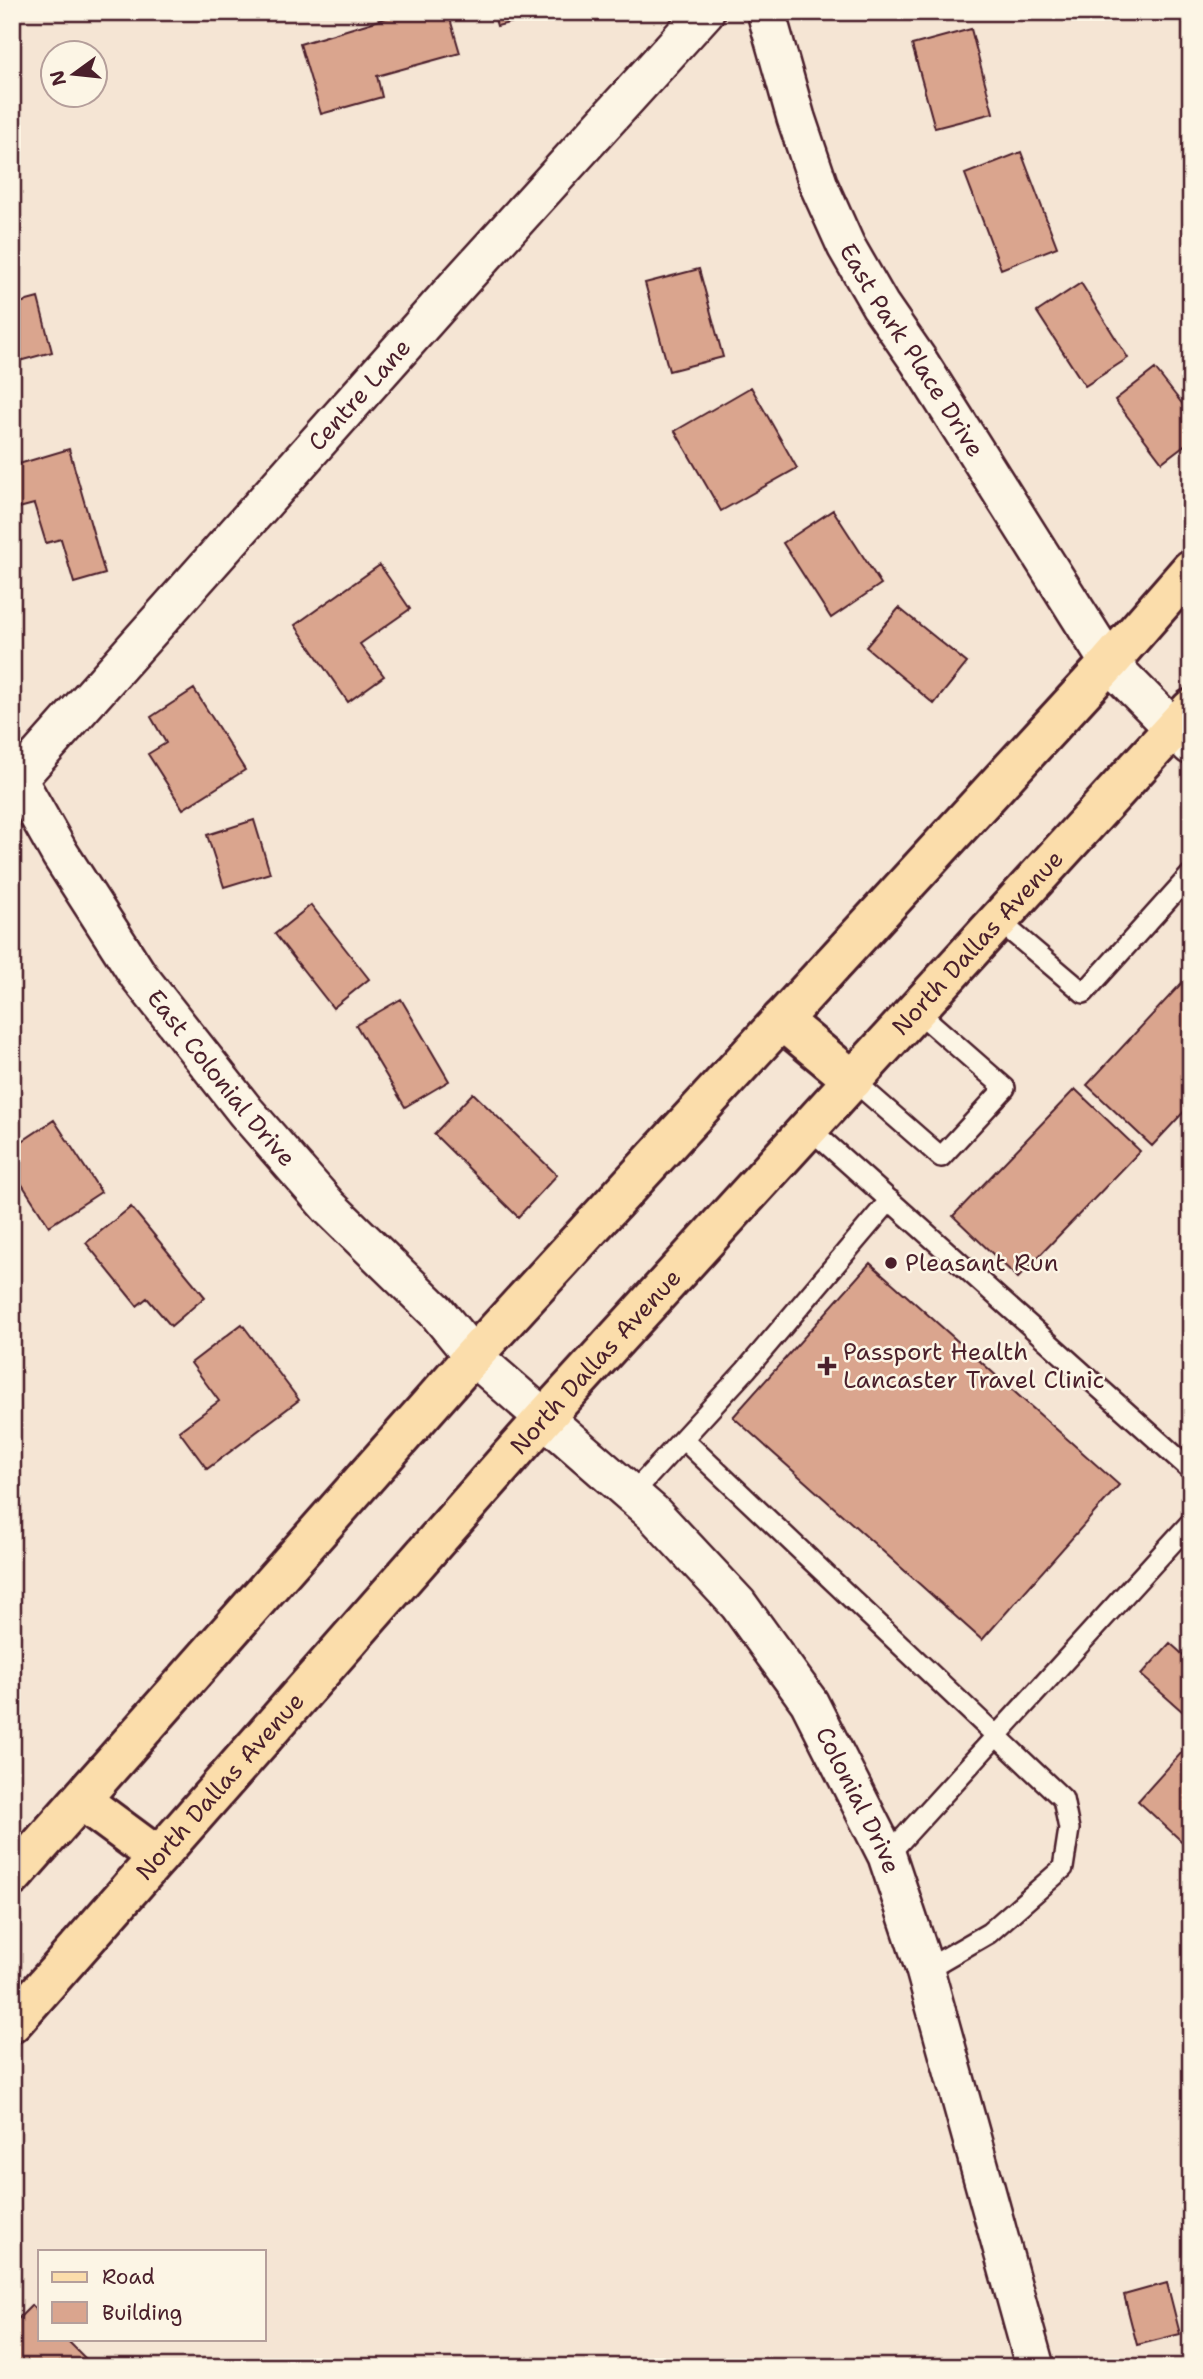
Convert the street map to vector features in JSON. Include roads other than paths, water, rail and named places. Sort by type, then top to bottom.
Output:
[{"type":"main road","points":[[12,1877],[474,1356],[1109,663],[1191,569]]},
{"type":"main road","name":"North Dallas Avenue","points":[[12,2023],[544,1418],[998,920],[1185,727]]},
{"type":"main road","points":[[781,1020],[853,1080]]},
{"type":"main road","points":[[81,1800],[158,1857]]},
{"type":"street","name":"Centre Lane","points":[[15,774],[705,12]]},
{"type":"street","name":"East Park Place Drive","points":[[766,12],[811,163],[846,246],[880,305],[918,360],[1109,663],[1185,727]]},
{"type":"street","name":"East Colonial Drive","points":[[15,774],[60,854],[138,975],[221,1080],[329,1207],[436,1311],[474,1356]]},
{"type":"street","name":"Colonial Drive","points":[[474,1356],[653,1513],[738,1604],[808,1702],[887,1856],[925,1970],[1035,2367]]},
{"type":"lane","points":[[998,920],[1084,993],[1191,874]]},
{"type":"lane","points":[[853,1080],[941,1157],[1005,1088],[916,1010]]},
{"type":"lane","points":[[809,1128],[1191,1470]]},
{"type":"lane","points":[[632,1494],[746,1370],[890,1200]]},
{"type":"lane","points":[[683,1438],[1063,1799],[1069,1829],[1063,1868],[989,1933],[925,1970]]},
{"type":"lane","points":[[887,1856],[1191,1522]]},
{"type":"place","name":"Pleasant Run","points":[[891,1263]]},
{"type":"place","name":"Passport Health Lancaster Travel Clinic","points":[[827,1366]]}]
